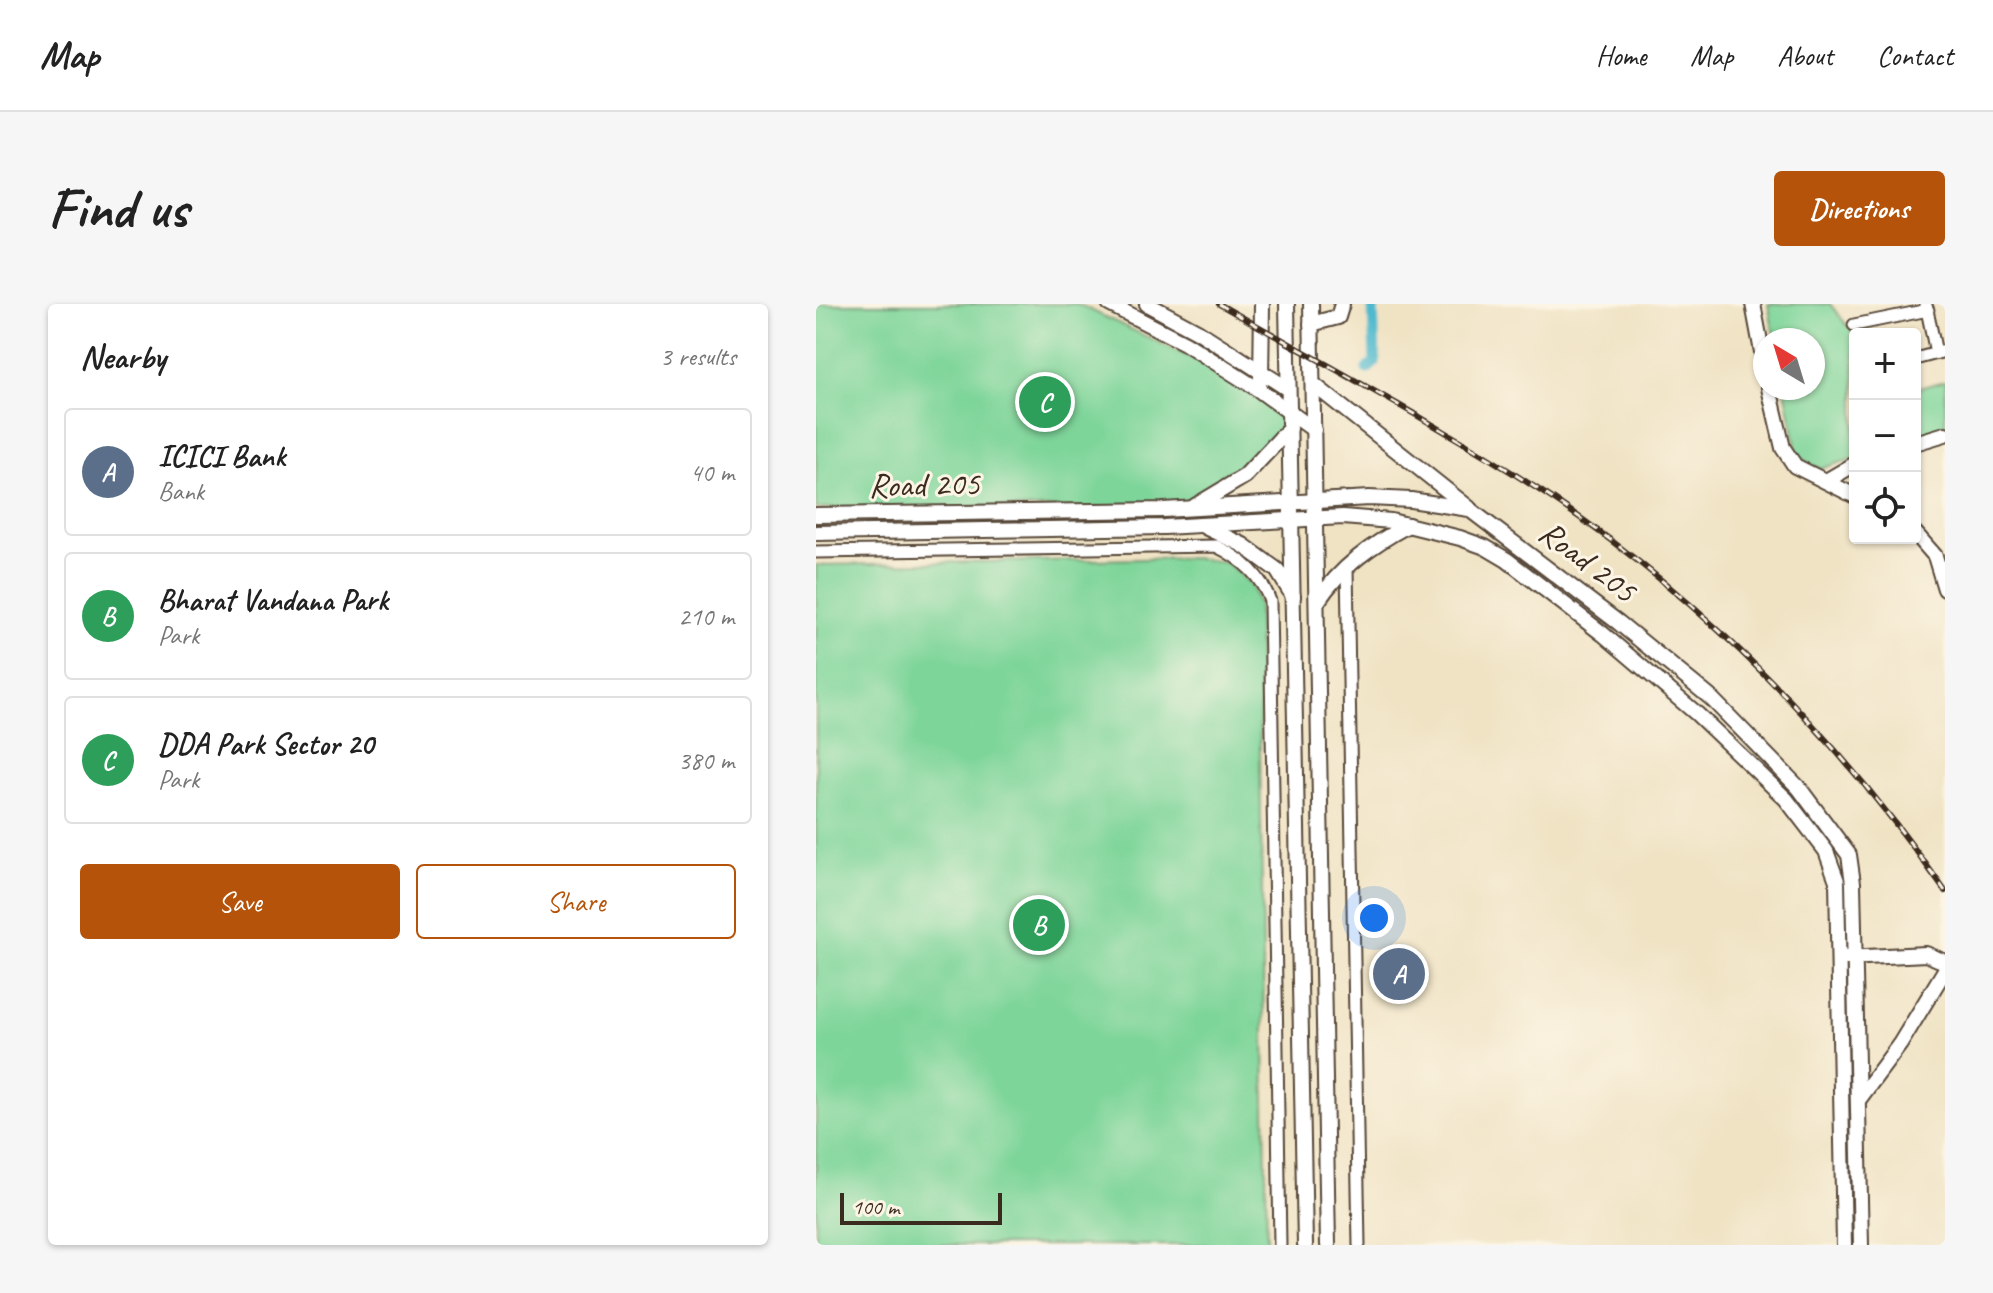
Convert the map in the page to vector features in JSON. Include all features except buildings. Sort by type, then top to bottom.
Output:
[{"type":"main road","points":[[1109,304],[1185,343],[1259,390],[1290,420],[1314,430]]},
{"type":"main road","points":[[1147,304],[1199,332],[1288,389]]},
{"type":"main road","points":[[1259,390],[1262,304]]},
{"type":"main road","points":[[1287,304],[1305,1245]]},
{"type":"main road","points":[[1311,304],[1328,1245]]},
{"type":"main road","points":[[1311,324],[1338,317],[1342,304]]},
{"type":"main road","points":[[1753,304],[1758,328]]},
{"type":"main road","points":[[1313,384],[1469,509]]},
{"type":"main road","points":[[1772,400],[1783,448],[1795,466],[1849,493]]},
{"type":"main road","points":[[1191,508],[1245,476],[1290,420]]},
{"type":"main road","points":[[1921,441],[1945,434]]},
{"type":"main road","points":[[1826,481],[1849,468]]},
{"type":"main road","name":"Road 205","points":[[816,515],[1191,508],[1369,498],[1411,500],[1469,509],[1619,623],[1711,698],[1799,788],[1849,855],[1853,883],[1861,1245]]},
{"type":"main road","name":"Road 205","points":[[816,533],[1202,525],[1343,517],[1391,521],[1460,538],[1485,547],[1507,560],[1603,634],[1697,714],[1786,799],[1826,851],[1837,881],[1844,1245]]},
{"type":"main road","points":[[1202,525],[1243,545],[1277,570],[1293,597]]},
{"type":"main road","points":[[1317,603],[1331,582],[1347,567],[1408,525]]},
{"type":"main road","points":[[1921,540],[1935,556],[1945,589]]},
{"type":"main road","points":[[1838,959],[1926,954],[1945,962]]},
{"type":"main road","points":[[1859,1099],[1900,1044],[1945,970]]},
{"type":"street","points":[[1854,325],[1927,307],[1941,352],[1921,357]]},
{"type":"street","points":[[816,552],[1216,546],[1254,572],[1265,587],[1270,601],[1280,1245]]},
{"type":"street","points":[[1347,567],[1359,1245]]},
{"type":"green space","points":[[816,304],[1078,304],[1259,390],[1290,413],[1271,450],[1191,508],[816,508]]},
{"type":"green space","points":[[1768,304],[1830,304],[1849,328],[1849,460],[1820,469],[1798,456],[1787,400],[1825,400],[1825,328],[1773,328]]},
{"type":"green space","points":[[1945,381],[1945,428],[1921,436],[1921,400],[1921,387]]},
{"type":"green space","points":[[1194,558],[1227,563],[1252,586],[1258,605],[1267,1245],[816,1245],[816,565]]},
{"type":"waterway","points":[[1367,369],[1375,362],[1373,304]]},
{"type":"railway","points":[[1219,304],[1513,473],[1609,539],[1664,582],[1717,628],[1815,728],[1861,781],[1945,891]]},
{"type":"place","name":"DDA Park Sector 20","points":[[1045,402]]},
{"type":"place","name":"Bharat Vandana Park","points":[[1039,925]]},
{"type":"place","name":"ICICI Bank","points":[[1399,974]]}]
